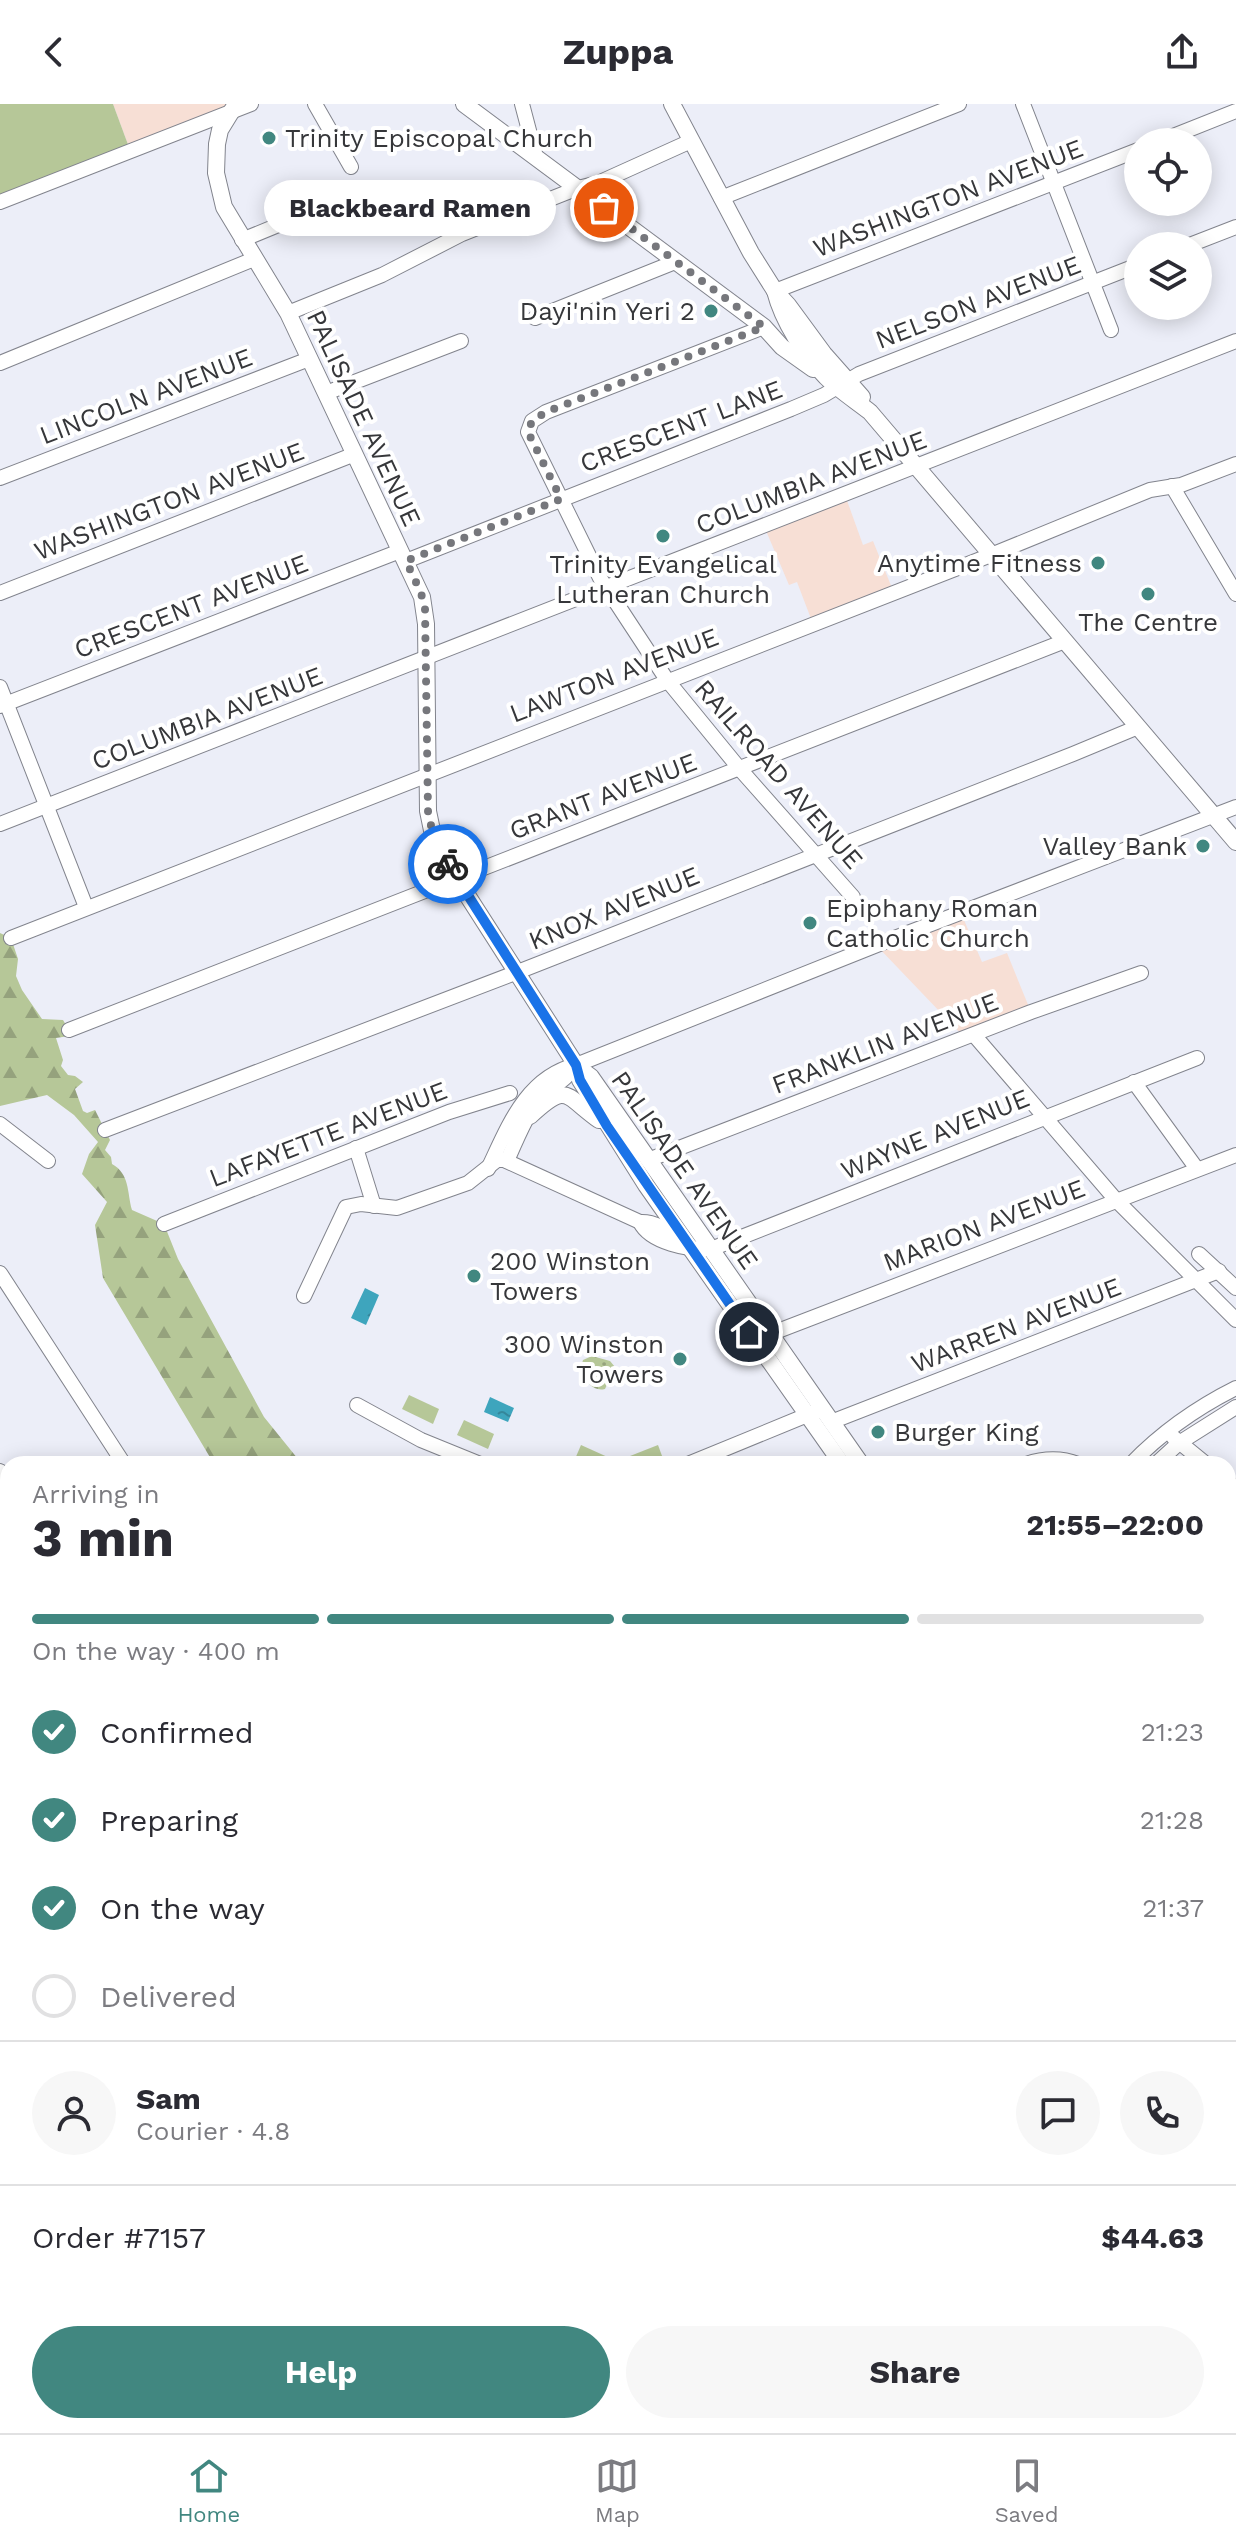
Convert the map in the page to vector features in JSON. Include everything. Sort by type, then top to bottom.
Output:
[{"type":"main road","points":[[464,104],[764,327],[824,354]]},
{"type":"main road","points":[[673,104],[721,198],[775,291],[824,354],[838,382]]},
{"type":"main road","name":"PALISADE AVENUE","points":[[234,108],[220,130],[217,144],[216,173],[224,207],[288,313],[421,593],[425,609],[427,658],[427,774],[435,845],[576,1065],[591,1077],[770,1334],[820,1415],[838,1456]]},
{"type":"main road","points":[[775,291],[780,308],[801,345],[870,412],[1236,842]]},
{"type":"main road","points":[[764,327],[782,347],[838,382]]},
{"type":"main road","name":"PALISADE AVENUE","points":[[576,1065],[580,1080],[610,1129],[690,1250],[749,1332],[854,1456]]},
{"type":"main road","points":[[530,1116],[549,1098],[568,1095],[625,1138],[639,1159],[648,1160]]},
{"type":"street","points":[[0,202],[234,108],[251,104]]},
{"type":"street","points":[[315,104],[351,167]]},
{"type":"street","points":[[522,104],[536,157]]},
{"type":"street","points":[[721,198],[959,104]]},
{"type":"street","points":[[1023,104],[1111,330]]},
{"type":"street","points":[[1193,128],[1236,111]]},
{"type":"street","points":[[288,313],[416,259],[462,234],[598,183],[691,141]]},
{"type":"street","name":"WASHINGTON AVENUE","points":[[775,291],[1124,156]]},
{"type":"street","points":[[242,240],[368,188]]},
{"type":"street","points":[[1212,236],[1236,227]]},
{"type":"street","points":[[0,363],[254,259]]},
{"type":"street","points":[[535,318],[675,262]]},
{"type":"street","name":"NELSON AVENUE","points":[[838,382],[1124,271]]},
{"type":"street","name":"RAILROAD AVENUE","points":[[764,327],[546,412],[532,421],[528,432],[606,587],[667,680],[739,768],[853,897]]},
{"type":"street","points":[[326,393],[461,341]]},
{"type":"street","name":"COLUMBIA AVENUE","points":[[0,824],[1236,341]]},
{"type":"street","name":"LINCOLN AVENUE","points":[[0,478],[309,359]]},
{"type":"street","name":"CRESCENT LANE","points":[[403,556],[561,499],[787,411],[838,382]]},
{"type":"street","name":"WASHINGTON AVENUE","points":[[0,593],[355,454]]},
{"type":"street","name":"LAWTON AVENUE","points":[[11,938],[1150,490],[1172,486],[1236,464]]},
{"type":"street","points":[[1172,486],[1236,594]]},
{"type":"street","name":"CRESCENT AVENUE","points":[[3,704],[403,556]]},
{"type":"street","name":"GRANT AVENUE","points":[[69,1030],[1065,641]]},
{"type":"street","points":[[0,687],[3,704],[86,907]]},
{"type":"street","name":"KNOX AVENUE","points":[[105,1130],[515,973],[1138,727]]},
{"type":"street","points":[[488,1169],[525,1098],[561,1069],[1236,807]]},
{"type":"street","name":"FRANKLIN AVENUE","points":[[648,1160],[1141,973]]},
{"type":"street","points":[[974,1035],[1116,1200],[1236,1320]]},
{"type":"street","name":"WAYNE AVENUE","points":[[690,1250],[711,1249],[1197,1058]]},
{"type":"street","points":[[507,1161],[539,1099],[566,1079],[576,1065]]},
{"type":"street","points":[[1134,1082],[1197,1169]]},
{"type":"street","name":"LAFAYETTE AVENUE","points":[[164,1224],[449,1112],[510,1093]]},
{"type":"street","points":[[0,1124],[48,1161]]},
{"type":"street","points":[[356,1148],[374,1206]]},
{"type":"street","name":"MARION AVENUE","points":[[749,1332],[770,1334],[1236,1155]]},
{"type":"street","points":[[304,1296],[346,1207],[352,1204],[397,1208],[468,1183],[497,1160],[507,1161],[640,1222],[648,1221],[669,1231],[690,1250]]},
{"type":"street","points":[[1199,1254],[1236,1288]]},
{"type":"street","name":"WARREN AVENUE","points":[[710,1456],[1219,1271]]},
{"type":"street","points":[[0,1273],[119,1456]]},
{"type":"street","points":[[1140,1456],[1187,1416],[1236,1388]]},
{"type":"street","points":[[357,1405],[421,1440],[464,1456]]},
{"type":"street","points":[[1165,1456],[1179,1443],[1236,1407]]},
{"type":"street","points":[[1167,1431],[1196,1456]]},
{"type":"shaded area","points":[[113,104],[236,104],[130,150]]},
{"type":"shaded area","points":[[845,495],[863,545],[873,541],[894,593],[813,624],[797,582],[789,585],[764,526]]},
{"type":"shaded area","points":[[961,913],[982,962],[1007,953],[1031,1012],[965,1038],[876,945]]},
{"type":"green space","points":[[0,104],[113,104],[130,150],[0,202]]},
{"type":"green space","points":[[0,933],[11,938],[18,959],[16,976],[42,1019],[63,1020],[69,1030],[69,1036],[56,1038],[63,1060],[61,1066],[68,1075],[83,1082],[75,1089],[83,1111],[95,1110],[110,1140],[105,1150],[112,1164],[125,1178],[132,1210],[164,1224],[178,1259],[264,1417],[296,1456],[209,1456],[103,1278],[95,1225],[107,1202],[82,1174],[89,1154],[98,1142],[74,1115],[47,1095],[0,1106]]},
{"type":"green space","points":[[592,1356],[610,1361],[615,1367],[605,1389],[594,1387],[579,1374],[583,1360]]},
{"type":"green space","points":[[409,1395],[439,1409],[433,1424],[402,1409]]},
{"type":"green space","points":[[464,1420],[494,1434],[488,1449],[457,1435]]},
{"type":"green space","points":[[581,1445],[605,1456],[576,1456]]},
{"type":"green space","points":[[658,1445],[662,1456],[630,1456]]},
{"type":"water","points":[[365,1288],[379,1295],[366,1325],[351,1318]]},
{"type":"water","points":[[490,1397],[514,1408],[508,1422],[484,1412]]},
{"type":"way so far","points":[[448,864],[435,845],[428,811],[425,609],[406,561],[561,499],[528,432],[532,421],[546,412],[764,327],[604,208]]},
{"type":"place","name":"Trinity Episcopal Church","points":[[269,138]]},
{"type":"place","name":"Blackbeard Ramen","points":[[604,208]]},
{"type":"place","name":"Dayi'nin Yeri 2","points":[[711,311]]},
{"type":"place","name":"Trinity Evangelical Lutheran Church","points":[[663,536]]},
{"type":"place","name":"Anytime Fitness","points":[[1098,563]]},
{"type":"place","name":"The Centre","points":[[1148,594]]},
{"type":"place","name":"Valley Bank","points":[[1203,846]]},
{"type":"place","name":"Epiphany Roman Catholic Church","points":[[810,923]]},
{"type":"place","name":"200 Winston Towers","points":[[474,1276]]},
{"type":"place","name":"300 Winston Towers","points":[[680,1359]]},
{"type":"place","name":"Burger King","points":[[878,1432]]},
{"type":"route","points":[[448,864],[576,1065],[580,1080],[607,1126],[749,1332]]}]
